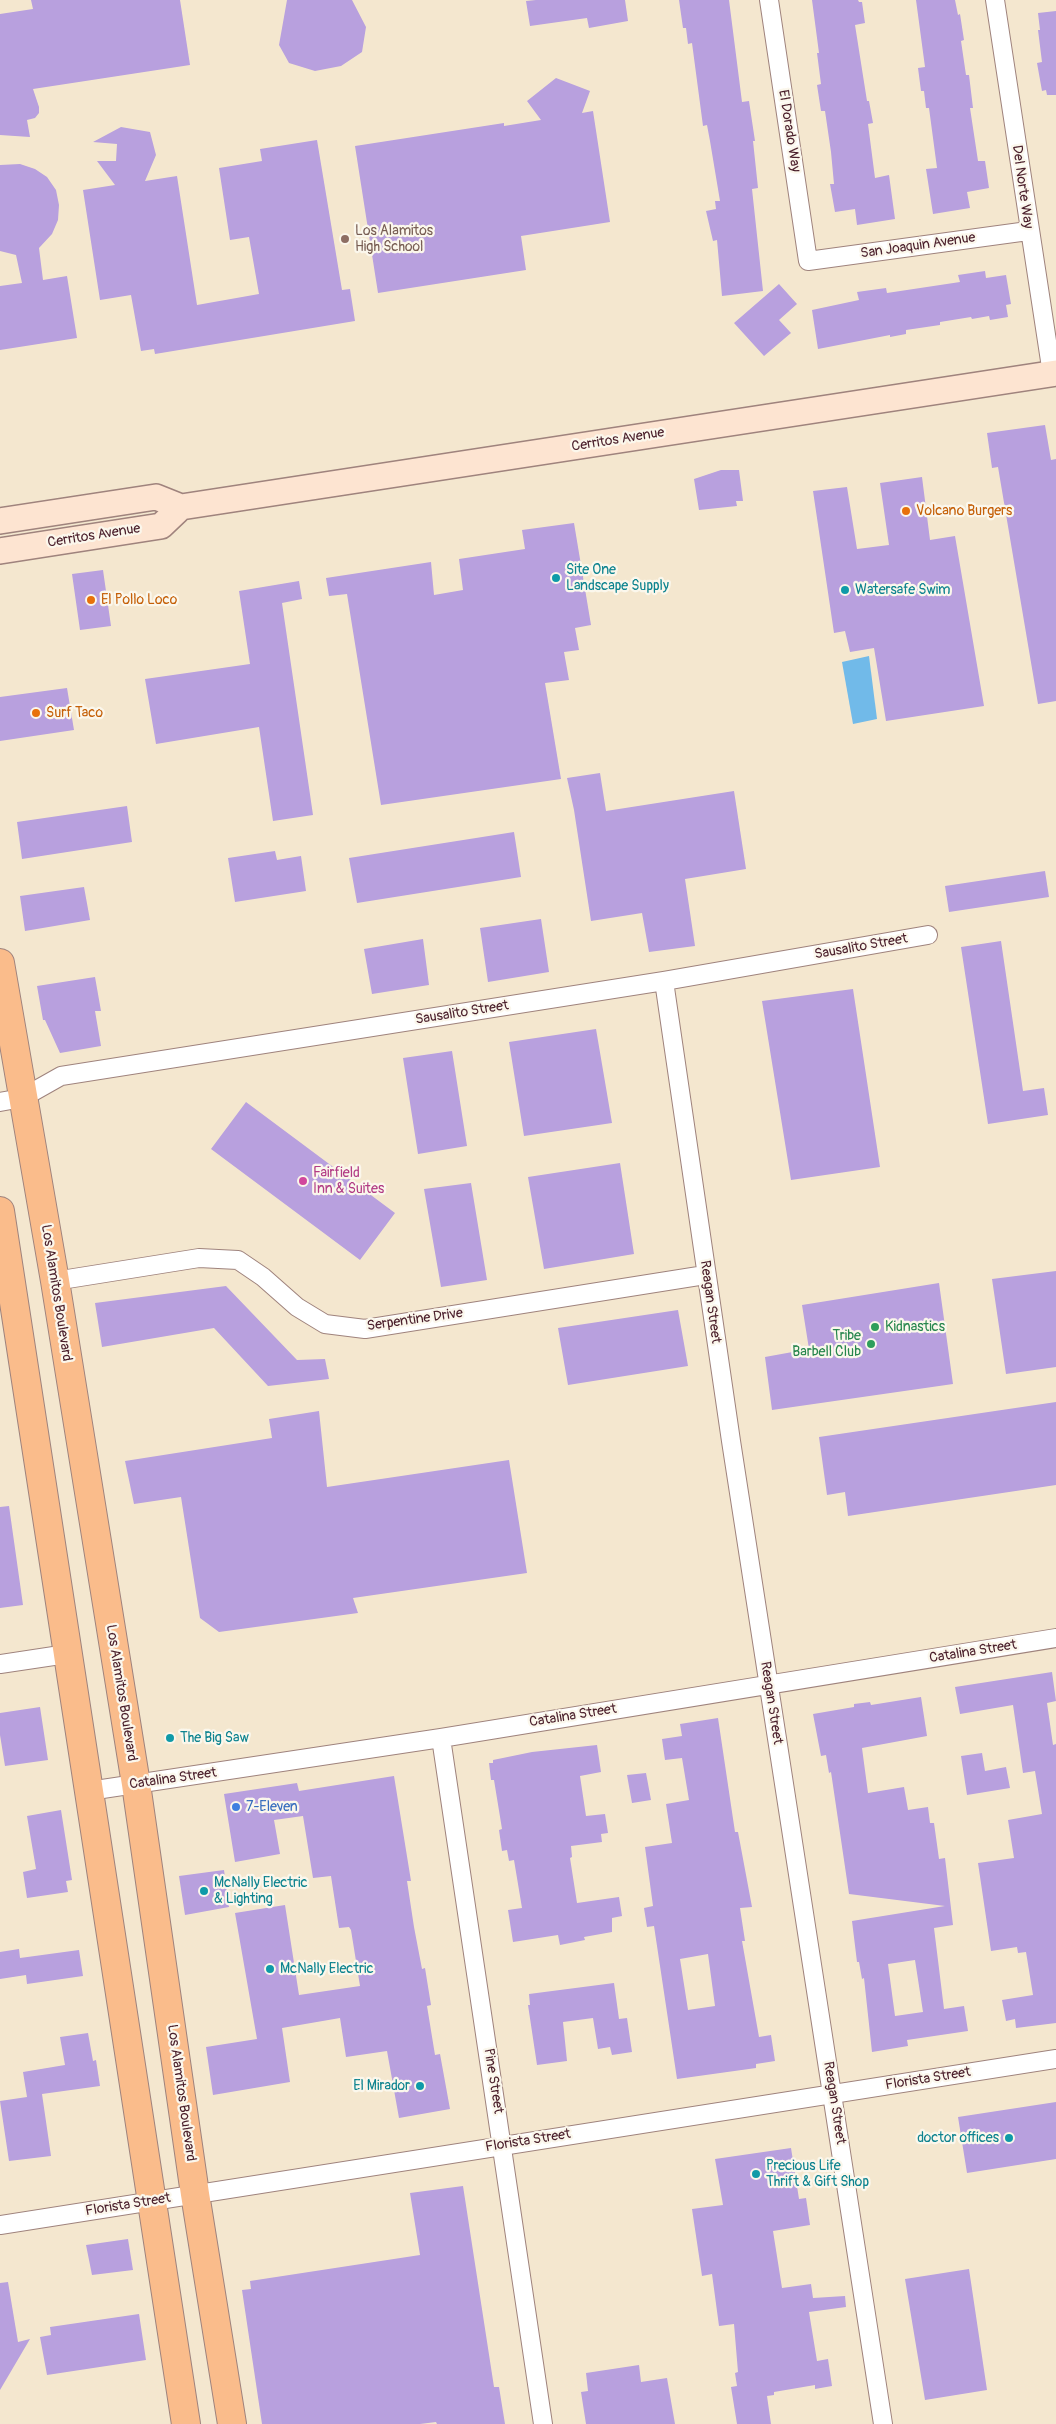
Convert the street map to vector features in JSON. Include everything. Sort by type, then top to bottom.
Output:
[{"type":"main road","name":"Cerritos Avenue","points":[[0,551],[161,526],[180,507],[1054,373]]},
{"type":"main road","points":[[0,520],[156,497],[180,507]]},
{"type":"main road","name":"Los Alamitos Boulevard","points":[[0,963],[11,1100],[55,1282],[136,1784],[232,2424]]},
{"type":"main road","points":[[0,1211],[186,2424]]},
{"type":"street","name":"El Dorado Way","points":[[769,0],[808,261]]},
{"type":"street","name":"Del Norte Way","points":[[994,0],[1028,231],[1054,373]]},
{"type":"street","name":"San Joaquin Avenue","points":[[808,261],[1028,231]]},
{"type":"street","name":"Sausalito Street","points":[[11,1100],[61,1076],[664,981],[928,935]]},
{"type":"street","name":"Reagan Street","points":[[664,981],[768,1685],[883,2424]]},
{"type":"street","name":"Serpentine Drive","points":[[55,1282],[199,1258],[238,1260],[263,1277],[297,1308],[325,1324],[365,1329],[706,1275]]},
{"type":"street","name":"Catalina Street","points":[[89,1791],[441,1738],[1056,1638]]},
{"type":"street","points":[[0,1664],[67,1654]]},
{"type":"street","name":"Pine Street","points":[[441,1738],[543,2424]]},
{"type":"street","name":"Florista Street","points":[[0,2225],[1056,2059]]},
{"type":"water","points":[[869,656],[877,719],[853,724],[842,662]]},
{"type":"building","points":[[31,0],[180,0],[190,65],[33,89],[39,113],[35,118],[27,120],[30,137],[0,135],[0,14],[33,9]]},
{"type":"building","points":[[287,0],[352,0],[366,27],[362,52],[341,66],[315,71],[289,63],[279,45]]},
{"type":"building","points":[[625,0],[628,21],[589,28],[587,18],[530,26],[526,1]]},
{"type":"building","points":[[679,0],[729,0],[742,102],[749,101],[755,141],[753,141],[758,188],[752,189],[763,291],[722,296],[717,240],[713,241],[706,211],[716,209],[715,201],[720,201],[707,125],[703,126],[692,43],[688,44],[686,28],[683,28]]},
{"type":"building","points":[[812,0],[858,0],[862,2],[865,23],[855,25],[867,101],[869,101],[873,123],[868,124],[875,178],[889,175],[895,219],[857,225],[855,209],[835,212],[830,184],[834,184],[831,152],[825,111],[821,111],[817,85],[821,84]]},
{"type":"building","points":[[916,0],[955,0],[958,15],[960,14],[964,40],[961,41],[966,75],[969,75],[973,108],[970,108],[978,161],[985,161],[989,188],[967,192],[970,208],[933,214],[926,169],[937,168],[929,108],[926,108],[924,91],[921,91],[918,68],[925,67]]},
{"type":"building","points":[[1056,11],[1056,95],[1047,95],[1046,90],[1042,91],[1037,63],[1042,62],[1038,13]]},
{"type":"building","points":[[556,78],[590,91],[582,113],[593,111],[610,222],[521,236],[526,270],[378,293],[355,146],[504,123],[504,126],[541,120],[527,101]]},
{"type":"building","points":[[121,127],[150,132],[156,155],[145,181],[177,176],[197,305],[259,294],[249,237],[230,240],[219,168],[262,161],[260,149],[317,140],[342,290],[350,289],[355,321],[155,354],[154,349],[141,351],[131,295],[100,300],[83,190],[115,185],[97,161],[116,161],[117,144],[93,142]]},
{"type":"building","points":[[20,164],[35,169],[47,177],[56,190],[59,205],[58,220],[52,234],[39,248],[43,280],[67,276],[77,338],[0,350],[0,286],[22,283],[16,255],[0,251],[0,165]]},
{"type":"building","points":[[985,271],[986,278],[1006,275],[1011,304],[1006,305],[1008,317],[990,320],[989,316],[972,319],[971,317],[940,322],[940,325],[906,330],[906,334],[890,337],[890,335],[818,349],[812,310],[859,300],[857,292],[886,288],[887,293],[960,282],[958,275]]},
{"type":"building","points":[[779,284],[797,304],[779,320],[791,333],[764,356],[734,323]]},
{"type":"building","points":[[1045,425],[1051,460],[1056,459],[1056,701],[1038,704],[998,467],[992,468],[987,433]]},
{"type":"building","points":[[721,470],[739,470],[743,501],[736,501],[737,506],[699,510],[694,479]]},
{"type":"building","points":[[922,477],[930,540],[955,536],[984,706],[886,721],[874,648],[850,652],[845,631],[834,633],[813,491],[847,487],[857,549],[889,545],[880,483]]},
{"type":"building","points":[[574,523],[591,625],[575,628],[579,650],[564,652],[569,680],[545,683],[561,779],[381,805],[347,594],[329,596],[326,578],[431,562],[434,595],[463,590],[459,559],[525,549],[522,530]]},
{"type":"building","name":"El Pollo Loco","points":[[103,570],[111,626],[80,630],[72,574]]},
{"type":"building","points":[[299,581],[302,599],[282,603],[313,815],[273,821],[259,727],[156,744],[145,679],[250,664],[239,591]]},
{"type":"building","name":"Surf Taco","points":[[67,688],[74,730],[0,741],[0,697]]},
{"type":"building","points":[[600,773],[606,811],[734,791],[746,869],[685,879],[695,946],[649,952],[642,913],[591,921],[574,810],[567,778]]},
{"type":"building","points":[[127,806],[132,842],[22,859],[17,822]]},
{"type":"building","points":[[514,832],[521,877],[357,903],[349,858]]},
{"type":"building","points":[[275,851],[277,860],[301,856],[306,891],[235,902],[228,858]]},
{"type":"building","points":[[1045,871],[1049,897],[949,912],[945,886]]},
{"type":"building","points":[[84,887],[90,920],[25,931],[20,896]]},
{"type":"building","points":[[541,919],[549,972],[488,982],[480,928]]},
{"type":"building","points":[[423,939],[429,985],[372,994],[364,949]]},
{"type":"building","points":[[1001,941],[1023,1091],[1044,1088],[1048,1115],[988,1124],[961,947]]},
{"type":"building","points":[[95,977],[101,1011],[95,1011],[101,1046],[60,1053],[45,1020],[43,1020],[37,986]]},
{"type":"building","points":[[853,989],[880,1167],[791,1180],[762,1001]]},
{"type":"building","points":[[596,1029],[612,1123],[524,1136],[509,1042]]},
{"type":"building","points":[[452,1051],[467,1146],[418,1154],[403,1058]]},
{"type":"building","name":"Fairfield Inn & Suites","points":[[246,1102],[395,1213],[360,1260],[211,1149]]},
{"type":"building","points":[[620,1163],[634,1254],[544,1269],[528,1177]]},
{"type":"building","points":[[471,1183],[487,1280],[441,1287],[424,1189]]},
{"type":"building","points":[[1056,1271],[1056,1367],[1006,1374],[992,1279]]},
{"type":"building","name":"Kidnastics","points":[[939,1283],[953,1384],[772,1410],[765,1357],[809,1349],[802,1305]]},
{"type":"building","points":[[226,1286],[297,1360],[325,1359],[329,1379],[268,1386],[214,1328],[102,1347],[95,1303]]},
{"type":"building","points":[[678,1310],[688,1366],[568,1385],[558,1328]]},
{"type":"building","points":[[1056,1402],[1056,1485],[848,1516],[845,1492],[827,1495],[819,1437]]},
{"type":"building","points":[[319,1411],[327,1487],[509,1460],[527,1573],[353,1598],[358,1613],[219,1632],[200,1618],[181,1497],[134,1504],[125,1461],[272,1438],[269,1419]]},
{"type":"building","points":[[9,1506],[23,1605],[0,1608],[0,1507]]},
{"type":"building","points":[[1052,1672],[1056,1701],[1047,1703],[1053,1745],[1056,1744],[1056,2023],[1016,2028],[1015,2019],[1006,2021],[1002,2000],[1033,1995],[1026,1952],[1018,1953],[1017,1947],[991,1951],[978,1863],[1014,1858],[1008,1820],[1042,1814],[1035,1771],[1023,1773],[1013,1705],[960,1714],[955,1687]]},
{"type":"building","points":[[921,1697],[927,1736],[862,1748],[868,1793],[904,1787],[908,1810],[928,1807],[930,1823],[934,1823],[939,1859],[945,1858],[953,1925],[934,1928],[944,2009],[964,2006],[968,2031],[907,2040],[908,2046],[872,2052],[864,1978],[862,1979],[859,1962],[857,1962],[852,1921],[945,1906],[849,1894],[831,1772],[829,1773],[826,1755],[821,1756],[813,1714],[854,1707],[854,1704],[870,1702],[871,1705]],"holes":[[[915,1960],[923,2012],[895,2016],[888,1964]]]},
{"type":"building","points":[[40,1707],[48,1760],[5,1766],[0,1735],[0,1713]]},
{"type":"building","points":[[718,1718],[735,1832],[738,1832],[752,1907],[740,1908],[745,1941],[742,1941],[759,2037],[771,2035],[775,2061],[756,2064],[756,2068],[677,2079],[654,1926],[647,1927],[644,1908],[653,1906],[645,1847],[672,1843],[666,1804],[689,1800],[682,1758],[665,1760],[662,1739],[682,1736],[680,1724]],"holes":[[[708,1954],[715,2006],[688,2010],[680,1959]]]},
{"type":"building","points":[[597,1745],[601,1772],[580,1776],[586,1816],[605,1814],[608,1833],[601,1834],[602,1842],[571,1846],[572,1857],[570,1858],[577,1903],[619,1897],[622,1916],[612,1918],[612,1932],[584,1937],[585,1940],[560,1945],[558,1935],[513,1942],[508,1910],[522,1908],[514,1860],[509,1861],[507,1850],[502,1851],[499,1830],[502,1829],[494,1780],[491,1780],[489,1763],[493,1763],[493,1760],[532,1752]]},
{"type":"building","points":[[982,1753],[985,1771],[1006,1767],[1010,1788],[967,1795],[961,1756]]},
{"type":"building","points":[[646,1773],[651,1800],[632,1803],[627,1775]]},
{"type":"building","points":[[394,1776],[411,1881],[407,1881],[414,1927],[422,1969],[425,1968],[431,2005],[427,2006],[435,2055],[440,2054],[450,2109],[399,2118],[387,2051],[346,2057],[340,2018],[282,2028],[290,2082],[213,2095],[206,2047],[257,2039],[235,1913],[285,1905],[299,1995],[360,1986],[351,1930],[349,1927],[339,1928],[331,1876],[313,1878],[303,1816],[274,1820],[280,1854],[235,1862],[224,1794],[297,1783],[299,1791]]},
{"type":"building","points":[[61,1810],[72,1880],[66,1881],[68,1892],[27,1898],[23,1872],[36,1869],[27,1816]]},
{"type":"building","name":"McNally Electric & Lighting","points":[[224,1870],[229,1907],[185,1915],[179,1876]]},
{"type":"building","points":[[19,1949],[20,1958],[79,1950],[83,1976],[27,1984],[26,1975],[0,1979],[0,1952]]},
{"type":"building","points":[[614,1983],[619,2019],[627,2018],[632,2052],[612,2055],[610,2047],[598,2049],[593,2018],[563,2022],[567,2061],[537,2065],[528,2005],[530,2005],[529,1994]]},
{"type":"building","points":[[88,2033],[93,2061],[96,2060],[100,2086],[42,2094],[51,2156],[9,2161],[0,2101],[27,2097],[23,2072],[65,2065],[60,2037]]},
{"type":"building","name":"doctor offices","points":[[1056,2102],[1056,2159],[967,2173],[958,2117]]},
{"type":"building","points":[[791,2148],[799,2199],[806,2198],[810,2225],[773,2231],[782,2288],[811,2284],[813,2298],[845,2296],[846,2307],[809,2312],[817,2361],[828,2359],[832,2386],[815,2389],[815,2385],[774,2392],[774,2395],[767,2396],[771,2424],[737,2424],[731,2387],[737,2386],[735,2373],[738,2372],[734,2324],[719,2326],[712,2274],[702,2276],[692,2209],[723,2205],[715,2159]]},
{"type":"building","points":[[463,2186],[494,2387],[499,2387],[505,2424],[437,2424],[436,2422],[420,2424],[262,2424],[242,2290],[251,2289],[250,2281],[420,2255],[410,2193]]},
{"type":"building","points":[[128,2239],[133,2270],[92,2275],[86,2245]]},
{"type":"building","points":[[969,2269],[987,2390],[925,2400],[905,2279]]},
{"type":"building","points":[[8,2282],[18,2342],[30,2339],[0,2390],[0,2283]]},
{"type":"building","points":[[139,2314],[146,2360],[47,2375],[40,2337],[51,2335],[50,2327]]},
{"type":"building","points":[[639,2365],[641,2382],[667,2378],[675,2424],[586,2424],[581,2392],[588,2391],[586,2373]]},
{"type":"place","name":"Los Alamitos High School","points":[[345,239]]},
{"type":"place","name":"Volcano Burgers","points":[[906,511]]},
{"type":"place","name":"Site One Landscape Supply","points":[[556,578]]},
{"type":"place","name":"Watersafe Swim","points":[[845,590]]},
{"type":"place","name":"El Pollo Loco","points":[[91,600]]},
{"type":"place","name":"Surf Taco","points":[[36,713]]},
{"type":"place","name":"Fairfield Inn & Suites","points":[[303,1181]]},
{"type":"place","name":"Kidnastics","points":[[875,1327]]},
{"type":"place","name":"Tribe Barbell Club","points":[[871,1344]]},
{"type":"place","name":"The Big Saw","points":[[170,1738]]},
{"type":"place","name":"7-Eleven","points":[[236,1807]]},
{"type":"place","name":"McNally Electric & Lighting","points":[[204,1891]]},
{"type":"place","name":"McNally Electric","points":[[270,1969]]},
{"type":"place","name":"El Mirador","points":[[420,2086]]},
{"type":"place","name":"doctor offices","points":[[1009,2138]]},
{"type":"place","name":"Precious Life Thrift & Gift Shop","points":[[756,2174]]}]
